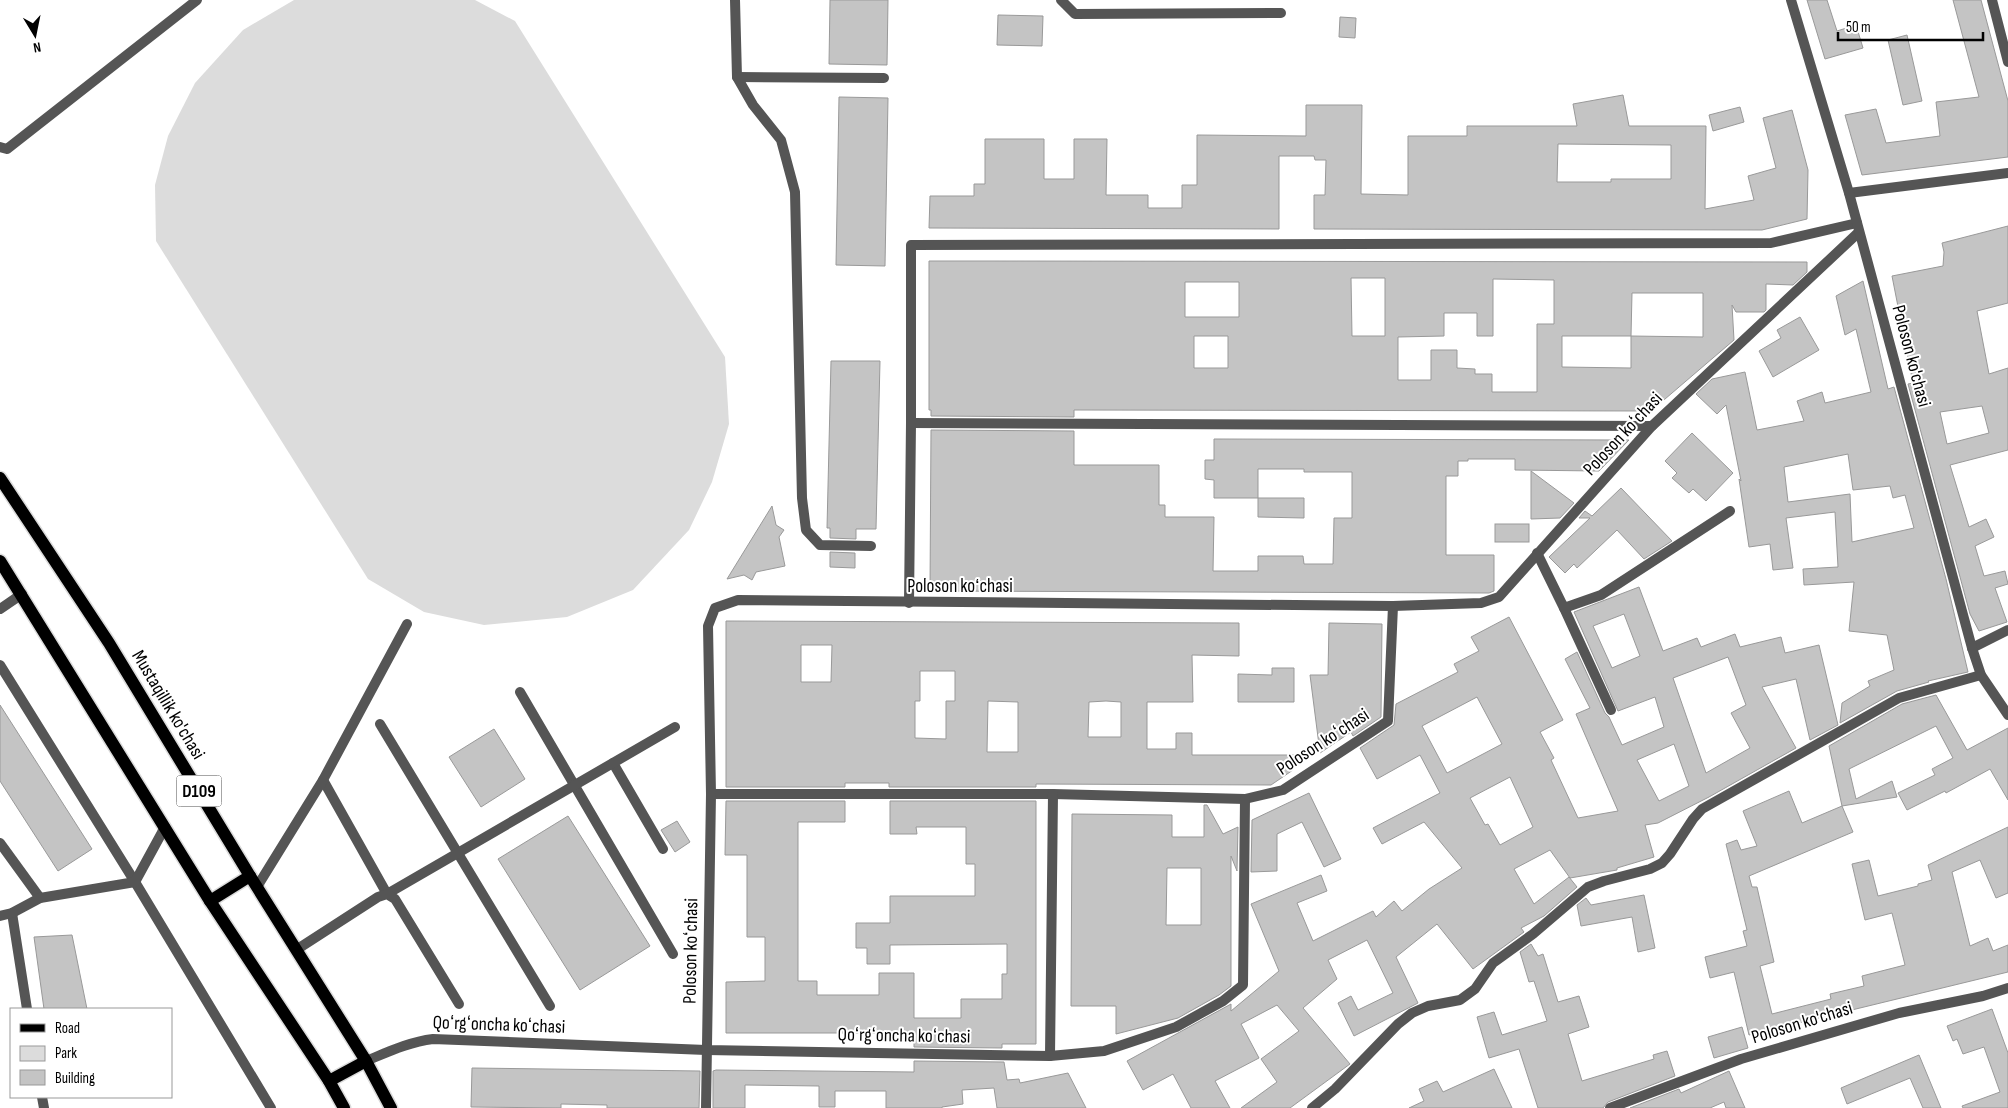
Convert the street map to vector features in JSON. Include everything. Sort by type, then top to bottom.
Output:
[{"type":"main road","name":"Mustaqillik ko'chasi","points":[[0,478],[109,643],[250,876],[366,1061],[391,1108]]},
{"type":"main road","name":"D109","points":[[0,561],[210,901],[329,1081],[344,1108]]},
{"type":"main road","points":[[210,901],[250,876]]},
{"type":"main road","points":[[329,1081],[366,1061]]},
{"type":"street","points":[[0,146],[7,149],[197,0]]},
{"type":"street","points":[[735,0],[737,77],[753,105],[781,140],[795,192],[802,498],[806,530],[820,545],[870,546]]},
{"type":"street","points":[[1061,0],[1074,14],[1281,13]]},
{"type":"street","name":"Poloson ko'chasi","points":[[1791,0],[1849,193],[1972,648],[1981,675],[2008,715]]},
{"type":"street","points":[[1992,0],[2008,62]]},
{"type":"street","points":[[737,77],[884,78]]},
{"type":"street","points":[[1849,193],[2008,173]]},
{"type":"street","points":[[909,603],[911,246],[1771,244],[1858,228]]},
{"type":"street","name":"Poloson koʻchasi","points":[[706,1108],[711,794],[708,626],[716,608],[738,600],[1393,606],[1481,603],[1499,597],[1652,426],[1858,228]]},
{"type":"street","points":[[911,423],[1652,426]]},
{"type":"street","points":[[1564,608],[1601,595],[1730,511]]},
{"type":"street","points":[[1537,553],[1611,710]]},
{"type":"street","points":[[0,609],[22,594]]},
{"type":"street","name":"Poloson koʻchasi","points":[[711,794],[1053,794],[1245,799],[1283,790],[1388,721],[1393,606]]},
{"type":"street","points":[[257,887],[323,780],[407,624]]},
{"type":"street","points":[[1972,648],[2008,630]]},
{"type":"street","points":[[0,664],[135,882],[271,1108]]},
{"type":"street","points":[[1312,1108],[1335,1089],[1398,1024],[1412,1013],[1428,1006],[1460,1000],[1475,989],[1492,962],[1533,934],[1588,887],[1604,880],[1650,869],[1662,863],[1693,818],[1702,809],[1899,698],[1981,675]]},
{"type":"street","points":[[520,692],[673,954]]},
{"type":"street","points":[[380,724],[550,1006]]},
{"type":"street","points":[[296,950],[378,897],[387,894],[458,854],[675,727]]},
{"type":"street","points":[[613,763],[663,849]]},
{"type":"street","points":[[323,780],[387,894],[395,899],[459,1004]]},
{"type":"street","points":[[1050,1056],[1053,794]]},
{"type":"street","name":"Qoʻrgʻoncha koʻchasi","points":[[366,1061],[404,1045],[433,1039],[706,1050],[1050,1056],[1104,1051],[1176,1027],[1224,1001],[1243,985],[1245,799]]},
{"type":"street","points":[[135,882],[165,827]]},
{"type":"street","points":[[0,843],[40,898]]},
{"type":"street","points":[[0,916],[12,913],[40,898],[135,882]]},
{"type":"street","points":[[12,913],[27,1008]]},
{"type":"street","name":"Poloson ko'chasi","points":[[1610,1108],[1741,1060],[1899,1013],[1983,996],[2008,988]]},
{"type":"green space","points":[[294,0],[475,0],[515,21],[725,357],[729,424],[712,482],[689,530],[633,590],[567,617],[484,625],[424,612],[368,579],[156,241],[155,185],[168,136],[195,83],[243,30]]},
{"type":"building","points":[[830,0],[888,0],[887,65],[829,64]]},
{"type":"building","points":[[1807,0],[1827,0],[1837,31],[1856,25],[1863,48],[1825,59]]},
{"type":"building","points":[[1953,0],[1981,0],[2008,101],[2008,157],[1862,175],[1845,115],[1876,109],[1886,143],[1940,136],[1936,102],[1979,97]]},
{"type":"building","points":[[998,15],[1043,16],[1042,46],[997,45]]},
{"type":"building","points":[[1340,17],[1356,18],[1355,38],[1339,37]]},
{"type":"building","points":[[1907,35],[1922,101],[1903,105],[1888,40]]},
{"type":"building","points":[[1623,95],[1629,126],[1706,126],[1705,209],[1754,200],[1748,176],[1776,168],[1763,118],[1792,110],[1808,170],[1807,219],[1762,230],[1314,229],[1314,195],[1325,195],[1326,160],[1315,160],[1314,156],[1279,156],[1279,229],[929,228],[930,196],[974,196],[974,184],[985,184],[985,139],[1044,139],[1044,179],[1074,179],[1074,139],[1107,139],[1106,195],[1148,195],[1148,208],[1182,208],[1182,185],[1197,185],[1197,135],[1306,136],[1306,105],[1362,105],[1361,194],[1408,195],[1408,136],[1467,136],[1467,126],[1577,126],[1573,104]],"holes":[[[1558,144],[1671,145],[1671,179],[1611,179],[1611,182],[1557,182]]]},
{"type":"building","points":[[839,97],[888,98],[885,266],[836,265]]},
{"type":"building","points":[[1740,107],[1744,122],[1713,131],[1709,115]]},
{"type":"building","points":[[2008,226],[2008,303],[1977,311],[1989,374],[2008,368],[2008,450],[1950,465],[1969,527],[1986,519],[1994,537],[1975,546],[1984,576],[2005,571],[2008,584],[1995,588],[2007,622],[1979,631],[1970,614],[1908,384],[1913,383],[1892,276],[1943,266],[1944,252],[1942,243]],"holes":[[[1982,406],[1989,433],[1947,444],[1940,412]]]},
{"type":"building","points":[[929,261],[1807,262],[1807,272],[1793,285],[1766,284],[1766,310],[1764,312],[1736,312],[1732,305],[1734,340],[1651,411],[1074,410],[1074,417],[931,416],[931,410],[929,410]],"holes":[[[1351,278],[1385,278],[1385,336],[1352,336]],[[1493,279],[1554,280],[1554,324],[1537,324],[1537,392],[1492,392],[1492,374],[1475,374],[1475,369],[1457,368],[1457,350],[1431,350],[1431,380],[1398,380],[1398,337],[1444,336],[1444,313],[1477,313],[1477,336],[1493,336]],[[1185,282],[1239,282],[1239,317],[1185,317]],[[1632,293],[1703,293],[1703,337],[1631,336]],[[1194,336],[1228,336],[1228,368],[1194,368]],[[1562,336],[1631,336],[1631,368],[1562,367]]]},
{"type":"building","points":[[1863,281],[1888,389],[1894,387],[1946,579],[1968,672],[1928,681],[1897,691],[1840,723],[1842,703],[1870,686],[1868,681],[1894,670],[1887,635],[1849,631],[1854,582],[1804,585],[1803,569],[1838,567],[1835,512],[1786,518],[1793,568],[1773,570],[1770,544],[1749,547],[1739,479],[1741,481],[1726,405],[1717,414],[1696,394],[1712,379],[1745,372],[1757,430],[1804,421],[1797,401],[1822,392],[1825,403],[1871,392],[1856,329],[1845,335],[1836,296]],"holes":[[[1848,454],[1853,490],[1890,486],[1893,498],[1905,495],[1914,528],[1852,542],[1850,494],[1788,502],[1784,467]]]},
{"type":"building","points":[[1800,317],[1819,350],[1773,377],[1759,351],[1781,338],[1777,330]]},
{"type":"building","points":[[831,361],[880,361],[876,529],[856,529],[856,539],[830,538],[830,528],[827,528]]},
{"type":"building","points":[[931,430],[1074,431],[1074,465],[1159,465],[1159,505],[1165,505],[1165,517],[1214,517],[1213,571],[1258,571],[1258,556],[1303,556],[1304,564],[1333,564],[1334,518],[1352,518],[1352,472],[1304,472],[1304,469],[1258,469],[1258,498],[1214,498],[1214,480],[1205,479],[1205,460],[1214,460],[1214,439],[1629,440],[1599,471],[1515,470],[1515,459],[1468,459],[1468,461],[1458,461],[1458,476],[1446,476],[1446,555],[1494,555],[1494,591],[1489,593],[930,591]]},
{"type":"building","points":[[1692,433],[1733,473],[1706,501],[1693,489],[1689,493],[1672,478],[1677,473],[1665,461]]},
{"type":"building","points":[[1531,471],[1574,503],[1560,518],[1531,519]]},
{"type":"building","points":[[1621,488],[1672,541],[1644,559],[1617,530],[1577,568],[1574,564],[1565,573],[1549,557],[1590,518],[1579,518],[1585,511],[1592,516]]},
{"type":"building","points":[[1258,498],[1304,498],[1304,518],[1258,517]]},
{"type":"building","points":[[772,506],[776,525],[784,530],[779,537],[785,566],[756,572],[752,580],[744,575],[727,579]]},
{"type":"building","points":[[1495,524],[1529,524],[1529,542],[1495,542]]},
{"type":"building","points":[[830,552],[855,553],[855,568],[830,567]]},
{"type":"building","points":[[1639,587],[1663,651],[1697,638],[1701,647],[1735,634],[1740,647],[1781,637],[1785,653],[1819,645],[1838,725],[1810,740],[1796,679],[1762,687],[1796,748],[1709,797],[1658,823],[1645,825],[1654,857],[1617,868],[1617,870],[1570,878],[1550,850],[1514,869],[1534,904],[1569,877],[1577,887],[1544,916],[1521,928],[1524,932],[1473,969],[1437,924],[1396,957],[1418,1003],[1354,1036],[1338,1003],[1351,996],[1358,1010],[1393,993],[1367,940],[1328,960],[1337,979],[1303,1008],[1350,1064],[1290,1108],[1241,1108],[1277,1082],[1261,1059],[1299,1031],[1277,1005],[1241,1024],[1259,1058],[1215,1081],[1230,1108],[1191,1108],[1173,1074],[1143,1090],[1127,1061],[1231,1004],[1231,1011],[1279,971],[1251,904],[1321,875],[1327,891],[1297,903],[1313,941],[1373,911],[1376,917],[1394,901],[1402,911],[1429,889],[1462,868],[1424,822],[1382,844],[1373,828],[1440,793],[1420,755],[1377,779],[1360,748],[1394,725],[1396,704],[1458,672],[1454,664],[1479,651],[1471,637],[1509,617],[1563,720],[1540,732],[1554,758],[1551,760],[1578,818],[1618,811],[1576,714],[1590,708],[1565,659],[1577,652],[1622,745],[1664,727],[1655,697],[1618,711],[1574,612]],"holes":[[[1624,614],[1640,656],[1612,668],[1593,626]],[[1728,657],[1746,705],[1731,713],[1750,748],[1706,773],[1673,678]],[[1477,697],[1502,744],[1447,773],[1422,726]],[[1674,744],[1689,786],[1659,801],[1637,760]],[[1510,777],[1533,827],[1500,845],[1488,824],[1485,825],[1470,798]]]},
{"type":"building","points":[[726,621],[1239,623],[1239,656],[1192,655],[1193,702],[1147,702],[1147,749],[1176,749],[1176,733],[1192,733],[1192,755],[1294,755],[1293,770],[1271,785],[1036,784],[1036,787],[889,787],[889,783],[845,783],[845,787],[726,787]],"holes":[[[801,645],[832,645],[831,682],[801,682]],[[920,671],[955,671],[955,701],[946,701],[946,739],[915,738],[915,701],[920,701]],[[988,701],[1018,702],[1018,752],[987,752]],[[1089,702],[1121,702],[1121,737],[1088,737]]]},
{"type":"building","points":[[1329,623],[1382,624],[1381,717],[1353,736],[1351,732],[1320,753],[1310,675],[1328,675]]},
{"type":"building","points":[[1272,668],[1294,668],[1294,702],[1238,702],[1238,674],[1272,675]]},
{"type":"building","points":[[1936,695],[1967,750],[2008,728],[2008,800],[1990,769],[1946,793],[1945,791],[1907,810],[1898,793],[1935,775],[1932,769],[1953,758],[1936,726],[1849,769],[1856,799],[1892,781],[1897,797],[1842,806],[1829,746],[1902,704]]},
{"type":"building","points":[[0,705],[92,849],[58,871],[0,781]]},
{"type":"building","points":[[494,729],[525,779],[481,807],[449,757]]},
{"type":"building","points":[[1789,791],[1802,823],[1842,806],[1853,832],[1749,876],[1752,887],[1757,887],[1774,962],[1760,966],[1772,1014],[1831,999],[1830,994],[1864,986],[1862,976],[1905,965],[1892,913],[1865,920],[1852,864],[1869,860],[1878,896],[1918,886],[1918,884],[1932,880],[1928,865],[2008,827],[2008,893],[1996,898],[1980,860],[1952,872],[1970,946],[1988,938],[1993,951],[2008,945],[2008,972],[1749,1035],[1734,972],[1710,978],[1705,957],[1747,946],[1743,931],[1747,930],[1726,844],[1737,840],[1741,850],[1757,846],[1743,811]]},
{"type":"building","points":[[1309,793],[1341,859],[1324,867],[1302,822],[1277,834],[1277,871],[1251,872],[1252,820]]},
{"type":"building","points":[[726,801],[845,801],[845,822],[798,822],[798,981],[817,981],[817,995],[879,995],[879,973],[914,973],[914,1018],[961,1018],[961,999],[1002,999],[1002,974],[1007,974],[1007,944],[890,945],[890,964],[867,964],[867,948],[856,948],[856,923],[890,923],[890,896],[975,896],[975,864],[966,864],[966,827],[916,827],[917,834],[890,834],[890,801],[1036,801],[1036,1044],[1002,1044],[1002,1048],[914,1047],[914,1033],[726,1033],[726,982],[765,981],[765,937],[747,937],[747,855],[725,855]]},
{"type":"building","points":[[1204,805],[1207,805],[1223,834],[1238,827],[1237,871],[1231,856],[1231,986],[1219,995],[1178,1018],[1116,1034],[1116,1006],[1071,1006],[1072,814],[1172,815],[1172,837],[1204,837]],"holes":[[[1167,868],[1201,868],[1201,925],[1166,925]]]},
{"type":"building","points":[[568,816],[650,946],[580,990],[498,859]]},
{"type":"building","points":[[677,821],[690,842],[675,852],[661,830]]},
{"type":"building","points":[[1644,895],[1655,948],[1638,952],[1632,917],[1581,926],[1577,905],[1586,898],[1591,905]]},
{"type":"building","points":[[72,935],[87,1008],[44,1008],[34,937]]},
{"type":"building","points":[[1531,944],[1538,956],[1543,954],[1558,1002],[1579,996],[1589,1027],[1568,1034],[1582,1081],[1654,1059],[1653,1055],[1667,1051],[1675,1076],[1608,1102],[1603,1108],[1538,1108],[1519,1049],[1489,1058],[1477,1017],[1494,1012],[1502,1035],[1547,1021],[1534,981],[1529,982],[1520,952]]},
{"type":"building","points":[[1992,1009],[2008,1053],[2008,1108],[1963,1108],[1962,1106],[2000,1092],[1984,1047],[1963,1054],[1957,1039],[1953,1041],[1947,1026]]},
{"type":"building","points":[[1742,1027],[1748,1048],[1714,1058],[1708,1037]]},
{"type":"building","points":[[1919,1055],[1941,1108],[1923,1108],[1910,1078],[1847,1104],[1841,1088]]},
{"type":"building","points":[[914,1061],[1004,1062],[1007,1080],[1019,1079],[1020,1083],[1068,1073],[1086,1108],[997,1108],[994,1088],[962,1090],[963,1104],[942,1108],[886,1108],[886,1091],[835,1091],[835,1107],[819,1107],[819,1086],[745,1085],[745,1108],[713,1108],[713,1071],[716,1070],[914,1072]]},
{"type":"building","points":[[472,1068],[700,1071],[699,1108],[607,1108],[607,1105],[561,1104],[561,1108],[471,1107]]},
{"type":"building","points":[[1494,1069],[1512,1108],[1409,1108],[1424,1101],[1419,1089],[1437,1081],[1443,1092]]},
{"type":"building","points":[[1729,1071],[1745,1108],[1726,1108],[1724,1102],[1710,1108],[1630,1108],[1679,1089],[1681,1093]]}]
